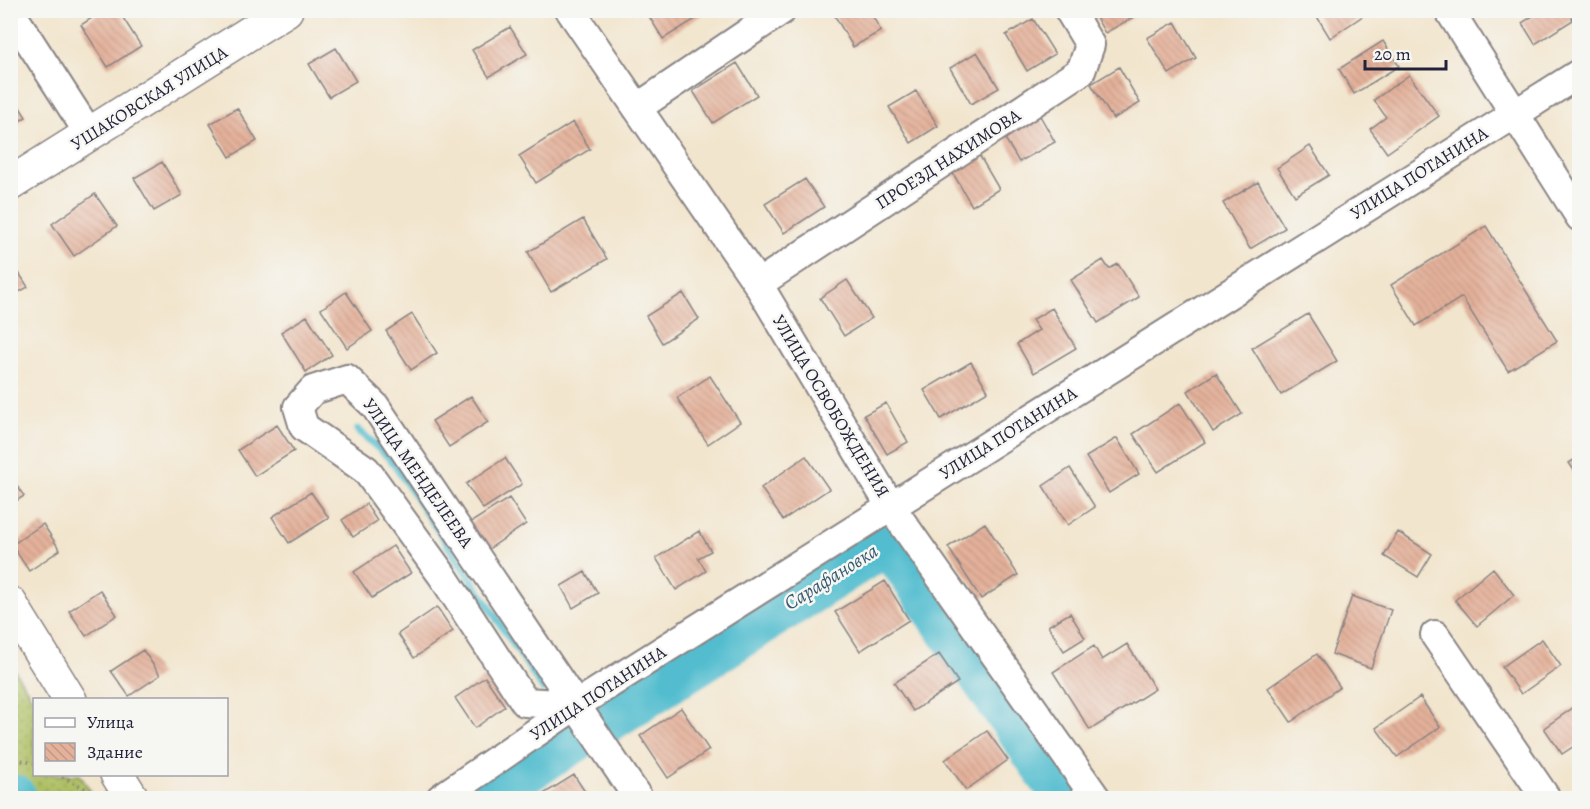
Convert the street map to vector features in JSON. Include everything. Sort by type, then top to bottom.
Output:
[{"type":"main road","name":"УШАКОВСКАЯ УЛИЦА","points":[[10,184],[286,10]]},
{"type":"main road","points":[[10,603],[69,698]]},
{"type":"main road","points":[[103,783],[132,798]]},
{"type":"street","name":"УЛИЦА ОСВОБОЖДЕНИЯ","points":[[570,10],[758,284],[891,507],[1096,798]]},
{"type":"street","points":[[637,108],[782,10]]},
{"type":"street","name":"ПРОЕЗД НАХИМОВА","points":[[758,284],[1081,71],[1090,45],[1069,10]]},
{"type":"street","points":[[1449,10],[1580,217]]},
{"type":"street","points":[[10,11],[90,135]]},
{"type":"street","name":"УЛИЦА ПОТАНИНА","points":[[441,798],[576,705],[1580,73]]},
{"type":"street","name":"УЛИЦА МЕНДЕЛЕЕВА","points":[[576,705],[525,702],[442,575],[366,470],[304,427],[298,407],[313,390],[348,379],[375,406],[576,705],[638,798]]},
{"type":"street","points":[[1436,635],[1546,798]]},
{"type":"path","points":[[10,758],[33,763]]},
{"type":"path","points":[[67,776],[103,783]]},
{"type":"green space","points":[[10,663],[33,699],[33,776],[81,776],[95,798],[11,798]]},
{"type":"building","points":[[104,10],[118,10],[141,46],[108,67],[81,25]]},
{"type":"building","points":[[645,10],[710,10],[663,39]]},
{"type":"building","points":[[833,10],[869,10],[881,31],[853,47]]},
{"type":"building","points":[[1092,10],[1130,10],[1134,17],[1105,33]]},
{"type":"building","points":[[1313,10],[1365,10],[1367,13],[1330,38]]},
{"type":"building","points":[[1542,10],[1568,10],[1573,20],[1535,44],[1522,23]]},
{"type":"building","points":[[1033,19],[1055,54],[1027,71],[1006,35]]},
{"type":"building","points":[[1175,22],[1196,58],[1169,74],[1147,38]]},
{"type":"building","points":[[510,27],[527,54],[489,77],[472,50]]},
{"type":"building","points":[[1383,41],[1399,66],[1354,94],[1339,69]]},
{"type":"building","points":[[336,48],[356,81],[329,97],[309,64]]},
{"type":"building","points":[[977,52],[999,88],[971,104],[950,68]]},
{"type":"building","points":[[737,63],[757,95],[713,123],[693,91]]},
{"type":"building","points":[[1119,67],[1140,103],[1113,119],[1091,84]]},
{"type":"building","points":[[1409,75],[1439,116],[1387,153],[1370,129],[1386,117],[1374,100]]},
{"type":"building","points":[[916,91],[938,126],[911,143],[889,107]]},
{"type":"building","points":[[10,92],[26,117],[10,127]]},
{"type":"building","points":[[237,108],[257,141],[230,157],[210,124]]},
{"type":"building","points":[[1039,114],[1055,142],[1019,162],[1003,135]]},
{"type":"building","points":[[573,122],[590,149],[536,183],[519,156]]},
{"type":"building","points":[[1310,146],[1329,175],[1295,196],[1277,168]]},
{"type":"building","points":[[978,153],[999,189],[972,206],[951,170]]},
{"type":"building","points":[[162,162],[182,195],[154,211],[134,178]]},
{"type":"building","points":[[805,179],[824,207],[784,233],[765,204]]},
{"type":"building","points":[[1258,182],[1285,228],[1250,249],[1223,203]]},
{"type":"building","points":[[95,194],[117,226],[74,256],[52,224]]},
{"type":"building","points":[[583,219],[607,259],[551,292],[528,252]]},
{"type":"building","points":[[1486,226],[1557,341],[1508,371],[1462,297],[1416,326],[1391,285]]},
{"type":"building","points":[[10,259],[28,287],[10,297]]},
{"type":"building","points":[[1103,260],[1109,269],[1118,264],[1139,297],[1098,323],[1071,280]]},
{"type":"building","points":[[847,280],[872,318],[844,336],[820,298]]},
{"type":"building","points":[[346,292],[372,331],[347,348],[321,309]]},
{"type":"building","points":[[683,293],[699,319],[662,343],[646,316]]},
{"type":"building","points":[[1052,308],[1076,348],[1034,373],[1017,344],[1039,330],[1032,320]]},
{"type":"building","points":[[412,314],[437,353],[411,370],[386,331]]},
{"type":"building","points":[[1308,314],[1337,361],[1281,395],[1252,348]]},
{"type":"building","points":[[307,316],[332,355],[306,372],[281,332]]},
{"type":"building","points":[[971,362],[988,391],[941,419],[924,390]]},
{"type":"building","points":[[1216,373],[1242,414],[1213,432],[1188,391]]},
{"type":"building","points":[[710,376],[740,422],[708,444],[677,398]]},
{"type":"building","points":[[471,396],[488,422],[449,447],[432,421]]},
{"type":"building","points":[[886,403],[908,442],[887,454],[864,415]]},
{"type":"building","points":[[1180,403],[1205,442],[1158,472],[1133,434]]},
{"type":"building","points":[[277,425],[294,451],[255,476],[238,450]]},
{"type":"building","points":[[1117,438],[1139,474],[1109,493],[1086,457]]},
{"type":"building","points":[[806,456],[829,489],[783,520],[761,488]]},
{"type":"building","points":[[1580,456],[1580,479],[1569,463]]},
{"type":"building","points":[[505,458],[522,484],[483,509],[466,484]]},
{"type":"building","points":[[1070,468],[1095,507],[1068,525],[1043,486]]},
{"type":"building","points":[[10,476],[24,496],[10,505]]},
{"type":"building","points":[[311,492],[329,518],[289,543],[272,517]]},
{"type":"building","points":[[509,498],[526,524],[487,550],[470,523]]},
{"type":"building","points":[[366,504],[377,521],[353,537],[342,520]]},
{"type":"building","points":[[985,523],[1018,575],[981,599],[948,547]]},
{"type":"building","points":[[43,524],[60,550],[29,571],[12,545]]},
{"type":"building","points":[[699,531],[711,551],[698,558],[706,571],[676,590],[656,558]]},
{"type":"building","points":[[1398,532],[1432,554],[1418,577],[1384,556]]},
{"type":"building","points":[[393,546],[411,573],[372,598],[354,572]]},
{"type":"building","points":[[1493,568],[1514,595],[1477,626],[1455,600]]},
{"type":"building","points":[[585,572],[598,593],[573,608],[561,586]]},
{"type":"building","points":[[885,581],[909,620],[860,651],[835,612]]},
{"type":"building","points":[[100,590],[117,615],[86,636],[69,611]]},
{"type":"building","points":[[1352,596],[1391,610],[1371,668],[1332,654]]},
{"type":"building","points":[[437,607],[453,631],[414,658],[398,634]]},
{"type":"building","points":[[1070,613],[1085,638],[1064,651],[1048,626]]},
{"type":"building","points":[[1542,639],[1561,666],[1521,694],[1502,667]]},
{"type":"building","points":[[1127,644],[1155,689],[1090,730],[1053,672],[1094,646],[1102,660]]},
{"type":"building","points":[[143,650],[160,675],[129,696],[111,671]]},
{"type":"building","points":[[939,654],[958,682],[913,711],[894,683]]},
{"type":"building","points":[[1317,654],[1340,687],[1291,722],[1268,688]]},
{"type":"building","points":[[485,677],[505,706],[475,728],[455,698]]},
{"type":"building","points":[[1420,697],[1440,727],[1397,757],[1376,728]]},
{"type":"building","points":[[1580,703],[1580,742],[1562,754],[1544,728]]},
{"type":"building","points":[[681,708],[709,750],[668,778],[640,736]]},
{"type":"building","points":[[987,731],[1008,760],[966,790],[945,760]]},
{"type":"building","points":[[574,775],[589,798],[537,798]]},
{"type":"waterway","points":[[358,430],[391,459],[543,688]]},
{"type":"waterway","name":"Сарафановка","points":[[599,724],[889,540],[1067,798]]},
{"type":"waterway","name":"Сарафановка","points":[[481,798],[585,732]]}]
